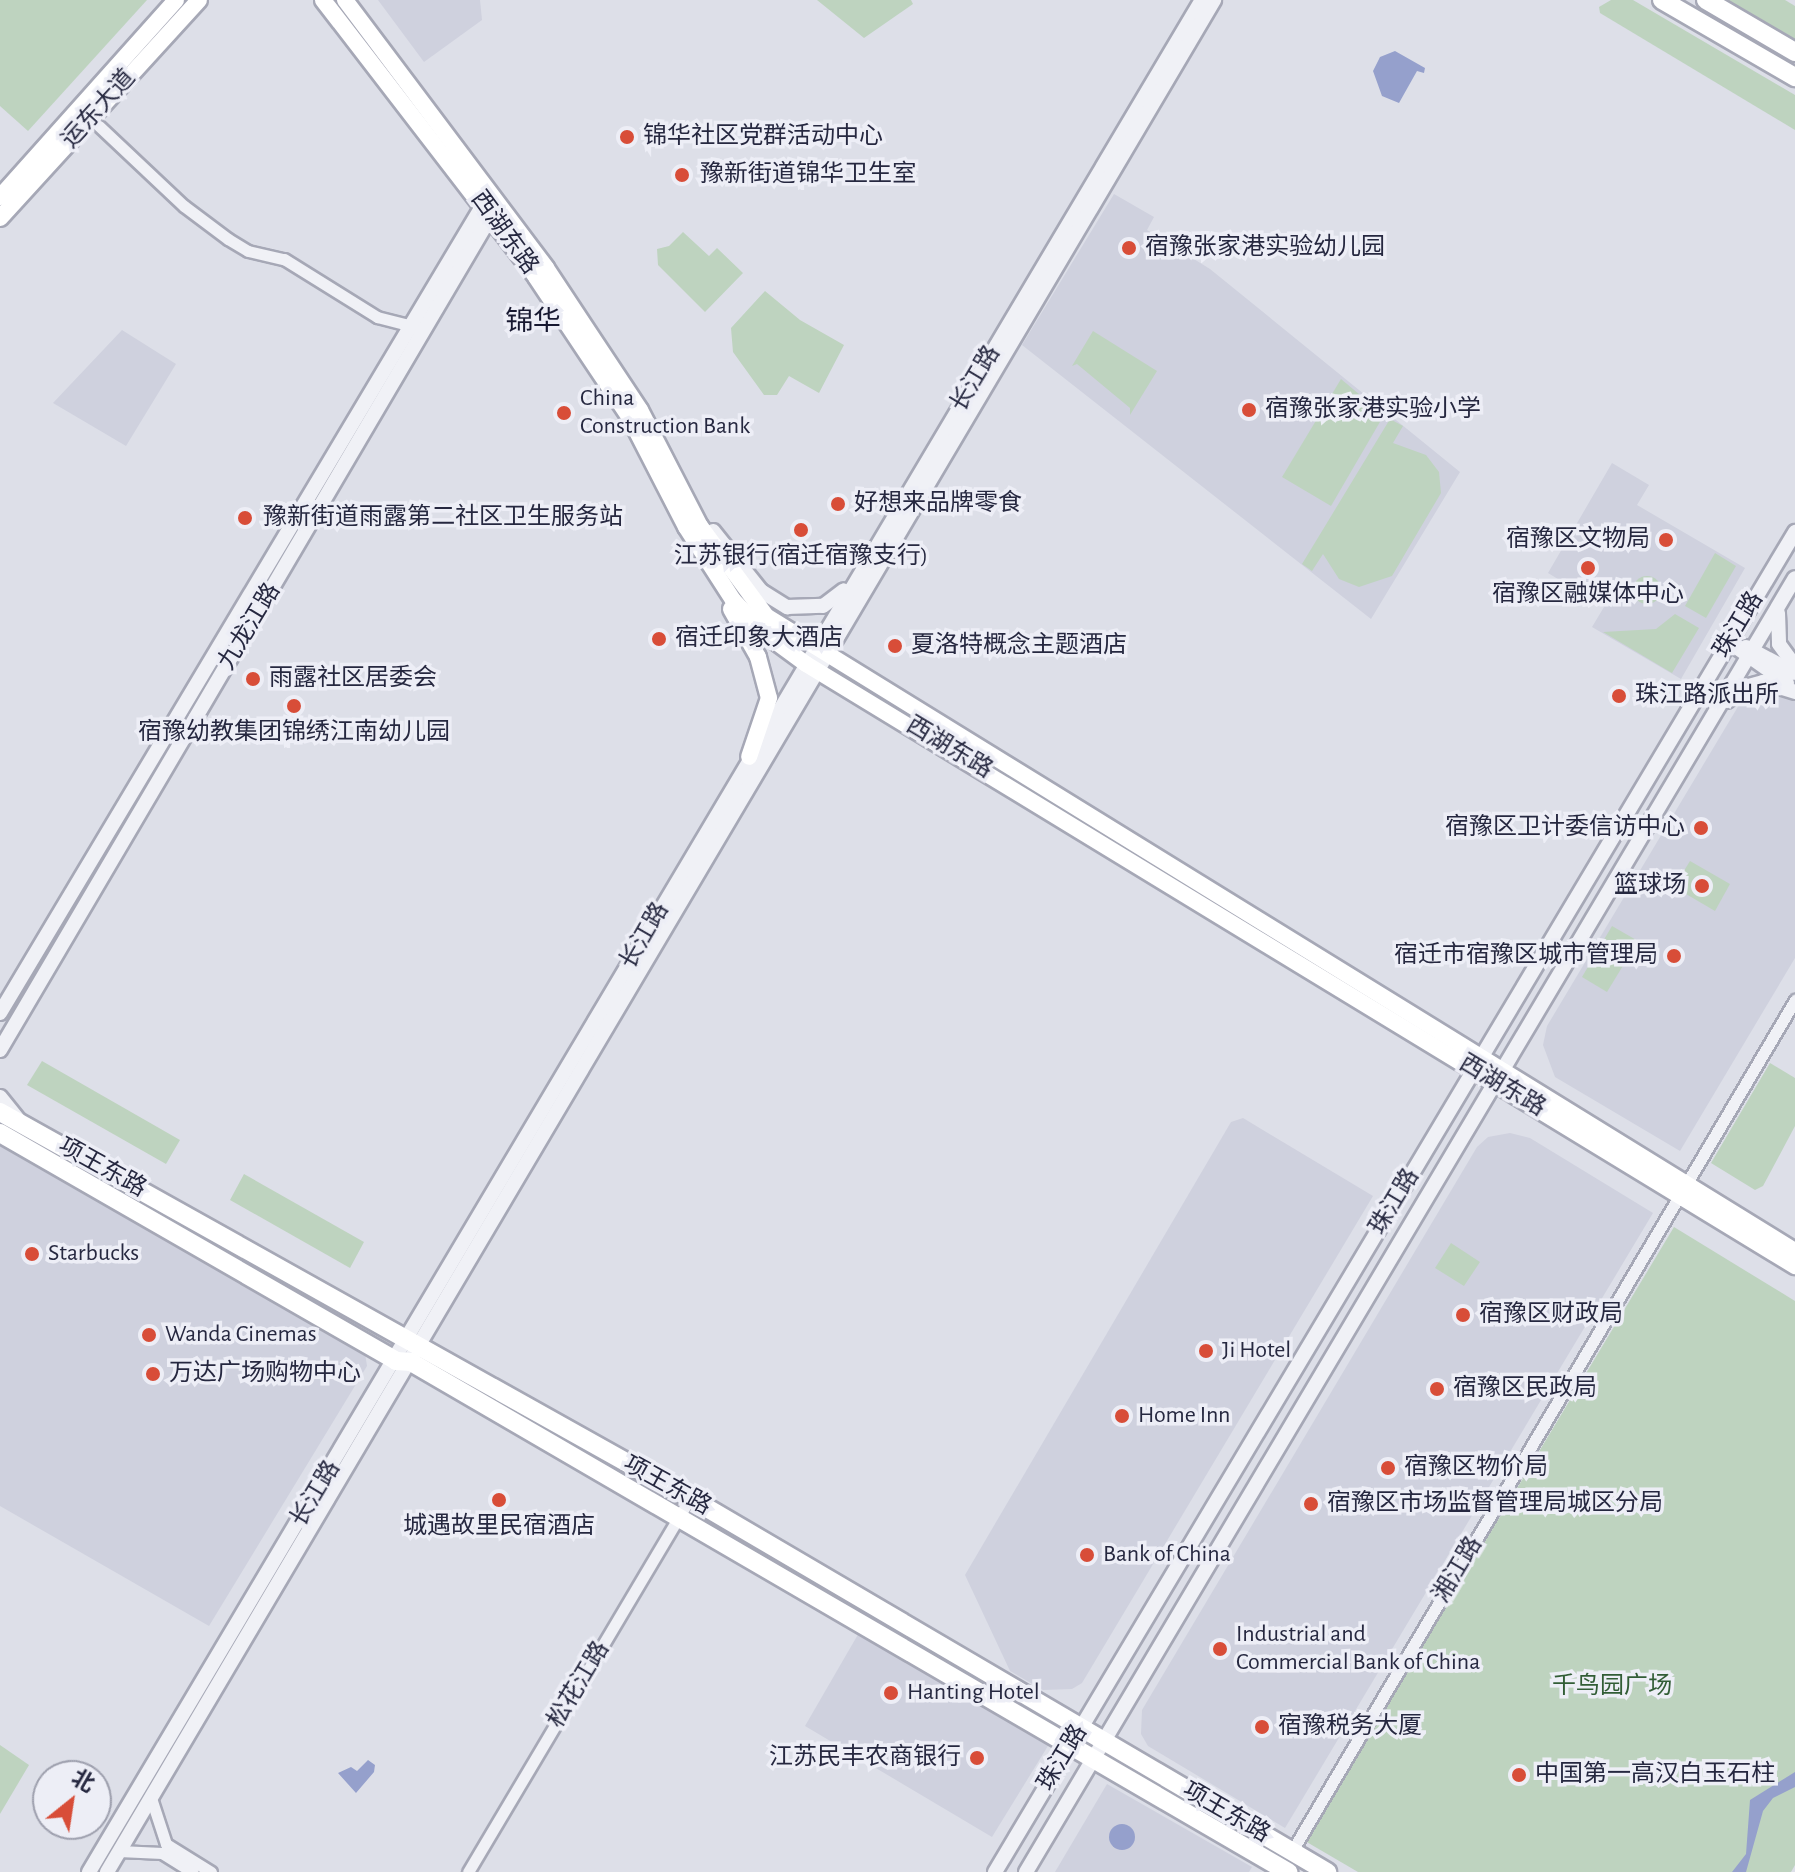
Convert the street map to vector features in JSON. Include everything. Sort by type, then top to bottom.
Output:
[{"type":"main road","name":"运东大道","points":[[0,197],[176,0]]},
{"type":"main road","name":"运东大道","points":[[0,218],[199,0]]},
{"type":"main road","name":"西湖东路","points":[[323,0],[491,203],[612,388],[686,527],[746,616],[1684,1189],[1795,1251]]},
{"type":"main road","name":"西湖东路","points":[[345,0],[640,410],[685,497],[750,601],[815,659]]},
{"type":"main road","points":[[357,0],[383,50]]},
{"type":"main road","points":[[1662,0],[1795,77]]},
{"type":"main road","points":[[1706,0],[1795,52]]},
{"type":"main road","points":[[686,527],[767,682],[768,711],[749,757]]},
{"type":"main road","name":"项王东路","points":[[0,1112],[1095,1758],[1263,1866],[1288,1872]]},
{"type":"main road","name":"项王东路","points":[[3,1136],[692,1500],[1327,1872]]},
{"type":"main road","name":"西湖东路","points":[[1684,1189],[1795,1266]]},
{"type":"street","name":"长江路","points":[[89,1872],[409,1353],[749,757],[815,659],[873,551],[1202,0]]},
{"type":"street","name":"长江路","points":[[107,1872],[815,659],[1214,0]]},
{"type":"street","points":[[99,126],[206,225],[248,251],[284,259],[377,317],[418,328]]},
{"type":"street","name":"九龙江路","points":[[0,1050],[491,203]]},
{"type":"street","name":"九龙江路","points":[[0,1013],[418,328]]},
{"type":"street","points":[[685,497],[761,591],[787,607],[806,610],[831,602],[873,551]]},
{"type":"street","name":"珠江路","points":[[995,1872],[1795,532]]},
{"type":"street","name":"珠江路","points":[[1026,1872],[1795,578]]},
{"type":"street","points":[[1780,604],[1775,630],[1795,666]]},
{"type":"street","points":[[1729,642],[1795,673]]},
{"type":"street","points":[[1750,654],[1795,690]]},
{"type":"street","points":[[1714,716],[1735,692],[1752,684],[1773,683],[1795,690]]},
{"type":"street","name":"湘江路","points":[[1292,1851],[1795,1000]]},
{"type":"street","points":[[0,1097],[21,1123]]},
{"type":"street","name":"松花江路","points":[[475,1872],[692,1500]]},
{"type":"street","name":"松花江路","points":[[468,1872],[682,1517]]},
{"type":"street","points":[[151,1798],[166,1844],[211,1872]]},
{"type":"street","points":[[119,1851],[162,1853],[193,1872]]},
{"type":"shaded area","points":[[378,0],[480,0],[482,20],[424,62]]},
{"type":"shaded area","name":"宿豫张家港实验小学","points":[[1114,194],[1154,217],[1147,230],[1210,269],[1460,472],[1371,619],[1022,345]]},
{"type":"shaded area","points":[[122,330],[176,364],[126,446],[53,403]]},
{"type":"shaded area","points":[[1612,463],[1649,485],[1637,505],[1745,568],[1681,679],[1592,627],[1604,607],[1548,573]]},
{"type":"shaded area","points":[[1767,687],[1795,696],[1795,958],[1680,1151],[1555,1077],[1543,1045],[1547,1026],[1739,705]]},
{"type":"shaded area","points":[[1243,1118],[1373,1196],[1082,1683],[1072,1689],[1043,1690],[1010,1671],[965,1575],[1231,1122]]},
{"type":"shaded area","points":[[1510,1133],[1530,1138],[1653,1213],[1285,1828],[1148,1746],[1141,1734],[1142,1710],[1477,1147],[1488,1137]]},
{"type":"shaded area","points":[[0,1144],[365,1353],[367,1366],[209,1626],[0,1506]]},
{"type":"shaded area","points":[[860,1631],[1051,1741],[992,1837],[805,1726]]},
{"type":"shaded area","points":[[1107,1784],[1252,1867],[1249,1872],[1055,1872]]},
{"type":"green space","points":[[0,0],[147,0],[28,131],[0,106]]},
{"type":"green space","points":[[817,0],[911,0],[913,4],[864,38]]},
{"type":"green space","points":[[1611,0],[1633,0],[1795,95],[1795,130],[1600,13],[1599,7]]},
{"type":"green space","points":[[1727,0],[1785,0],[1795,6],[1795,40]]},
{"type":"green space","points":[[683,232],[709,256],[717,248],[743,273],[705,312],[658,265],[657,249],[669,246]]},
{"type":"green space","points":[[765,291],[800,320],[844,345],[819,393],[789,376],[777,395],[764,395],[733,352],[731,328]]},
{"type":"green space","points":[[1093,331],[1157,371],[1130,415],[1130,408],[1077,364],[1072,366]]},
{"type":"green space","points":[[1341,379],[1384,415],[1331,506],[1282,477]]},
{"type":"green space","points":[[1390,419],[1403,426],[1393,443],[1426,455],[1439,472],[1441,493],[1392,576],[1359,587],[1339,579],[1323,554],[1312,571],[1302,564]]},
{"type":"green space","points":[[1715,553],[1736,566],[1706,618],[1685,606]]},
{"type":"green space","points":[[1647,576],[1657,580],[1661,590],[1657,600],[1647,604],[1637,600],[1633,590],[1637,580]]},
{"type":"green space","points":[[1675,614],[1699,628],[1672,673],[1603,632],[1656,629]]},
{"type":"green space","name":"篮球场","points":[[1690,861],[1730,884],[1715,911],[1674,887]]},
{"type":"green space","points":[[1612,926],[1638,941],[1607,992],[1582,977]]},
{"type":"green space","points":[[42,1061],[180,1140],[166,1164],[27,1085]]},
{"type":"green space","points":[[1770,1063],[1795,1078],[1795,1126],[1763,1186],[1755,1190],[1711,1163]]},
{"type":"green space","points":[[244,1174],[364,1242],[350,1268],[230,1200]]},
{"type":"green space","name":"千鸟园广场","points":[[1674,1227],[1795,1301],[1795,1865],[1791,1872],[1358,1872],[1305,1841]]},
{"type":"green space","points":[[1451,1243],[1480,1262],[1464,1286],[1435,1268]]},
{"type":"green space","points":[[0,1745],[29,1765],[0,1814]]},
{"type":"water","points":[[1395,51],[1425,68],[1424,73],[1417,71],[1399,103],[1382,96],[1373,71],[1380,57]]},
{"type":"water","points":[[368,1760],[375,1765],[374,1772],[356,1793],[338,1773],[351,1767],[357,1771]]},
{"type":"water","points":[[1795,1772],[1795,1787],[1773,1798],[1763,1811],[1746,1872],[1732,1872],[1746,1854],[1750,1800]]},
{"type":"water","points":[[1122,1824],[1131,1828],[1135,1837],[1131,1846],[1122,1850],[1113,1846],[1109,1837],[1113,1828]]},
{"type":"place","name":"锦华社区党群活动中心","points":[[627,137]]},
{"type":"place","name":"豫新街道锦华卫生室","points":[[682,175]]},
{"type":"place","name":"宿豫张家港实验幼儿园","points":[[1129,248]]},
{"type":"place","name":"宿豫张家港实验小学","points":[[1249,410]]},
{"type":"place","name":"China Construction Bank","points":[[564,413]]},
{"type":"place","name":"好想来品牌零食","points":[[838,504]]},
{"type":"place","name":"豫新街道雨露第二社区卫生服务站","points":[[245,518]]},
{"type":"place","name":"江苏银行(宿迁宿豫支行)","points":[[801,530]]},
{"type":"place","name":"宿豫区文物局","points":[[1666,540]]},
{"type":"place","name":"宿豫区融媒体中心","points":[[1588,568]]},
{"type":"place","name":"宿迁印象大酒店","points":[[659,639]]},
{"type":"place","name":"夏洛特概念主题酒店","points":[[895,646]]},
{"type":"place","name":"雨露社区居委会","points":[[253,679]]},
{"type":"place","name":"珠江路派出所","points":[[1619,696]]},
{"type":"place","name":"宿豫幼教集团锦绣江南幼儿园","points":[[294,706]]},
{"type":"place","name":"宿豫区卫计委信访中心","points":[[1701,828]]},
{"type":"place","name":"篮球场","points":[[1702,886]]},
{"type":"place","name":"宿迁市宿豫区城市管理局","points":[[1674,956]]},
{"type":"place","name":"Starbucks","points":[[32,1254]]},
{"type":"place","name":"宿豫区财政局","points":[[1463,1315]]},
{"type":"place","name":"Wanda Cinemas","points":[[149,1335]]},
{"type":"place","name":"Ji Hotel","points":[[1206,1351]]},
{"type":"place","name":"万达广场购物中心","points":[[153,1374]]},
{"type":"place","name":"宿豫区民政局","points":[[1437,1389]]},
{"type":"place","name":"Home Inn","points":[[1122,1416]]},
{"type":"place","name":"宿豫区物价局","points":[[1388,1468]]},
{"type":"place","name":"城遇故里民宿酒店","points":[[499,1500]]},
{"type":"place","name":"宿豫区市场监督管理局城区分局","points":[[1311,1504]]},
{"type":"place","name":"Bank of China","points":[[1087,1555]]},
{"type":"place","name":"Industrial and Commercial Bank of China","points":[[1220,1649]]},
{"type":"place","name":"Hanting Hotel","points":[[891,1693]]},
{"type":"place","name":"宿豫税务大厦","points":[[1262,1727]]},
{"type":"place","name":"江苏民丰农商银行","points":[[977,1758]]},
{"type":"place","name":"中国第一高汉白玉石柱","points":[[1519,1775]]},
{"type":"district","name":"锦华","points":[[533,322]]}]
